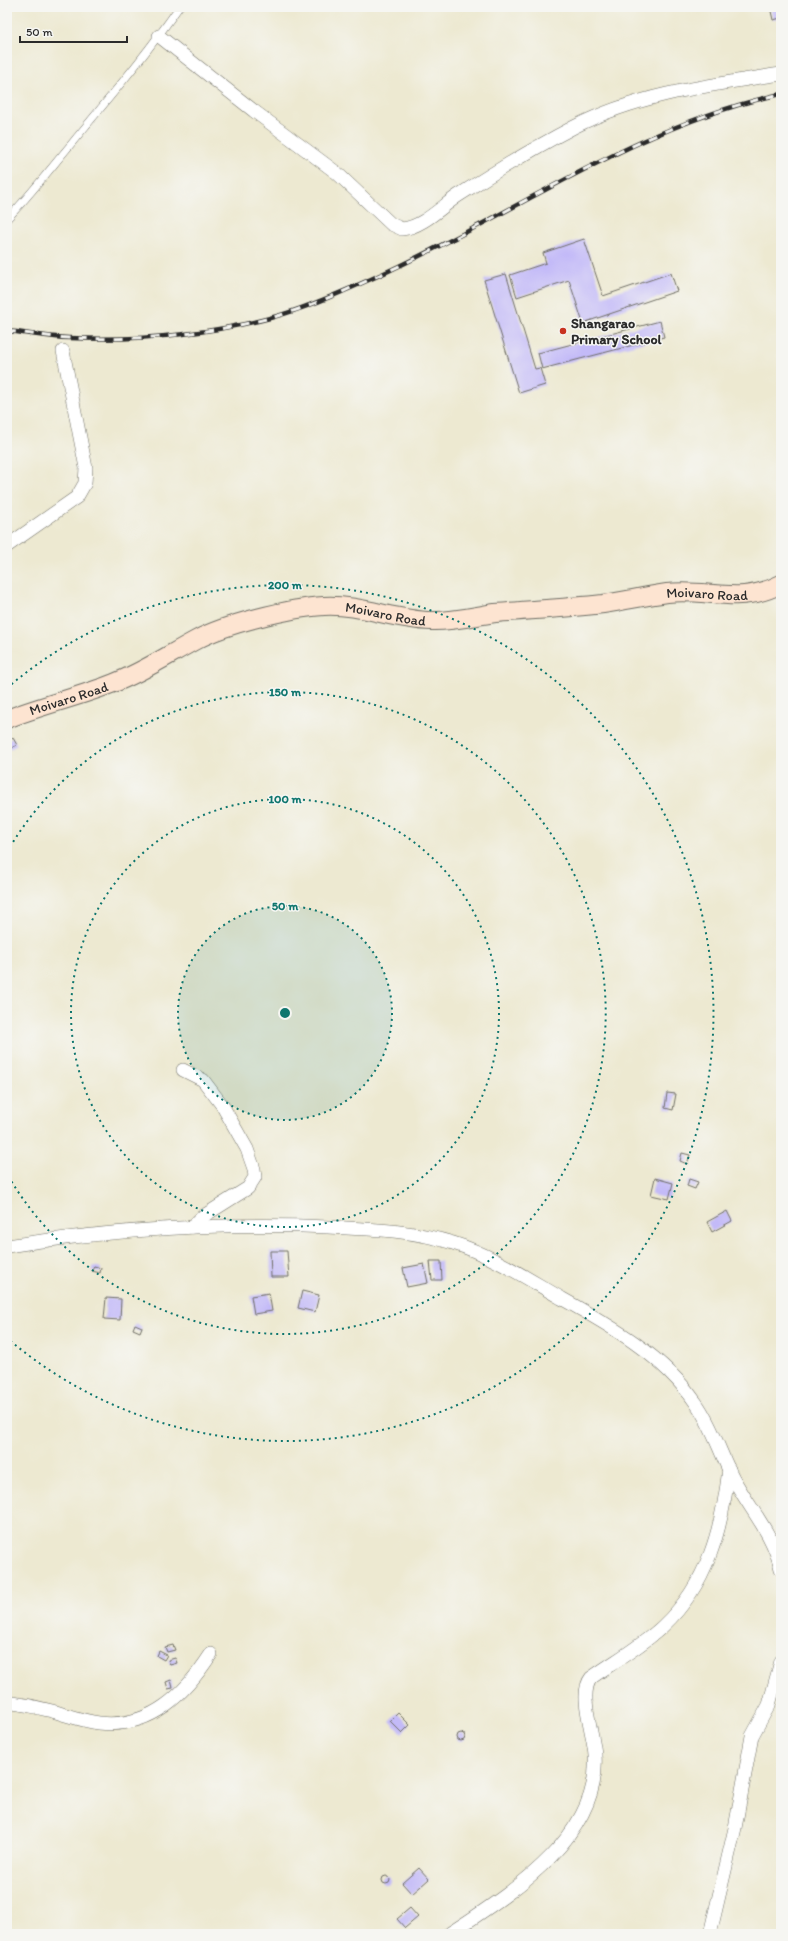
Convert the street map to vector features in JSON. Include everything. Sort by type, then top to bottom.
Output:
[{"type":"street","points":[[159,36],[254,111],[337,173],[390,224],[402,229],[420,222],[456,196],[538,146],[610,111],[652,98],[698,87],[781,74]]},
{"type":"street","points":[[7,546],[77,497],[85,483],[86,468],[63,351]]},
{"type":"street","name":"Moivaro Road","points":[[7,719],[114,683],[146,669],[197,639],[220,630],[274,614],[324,606],[355,609],[417,620],[447,621],[493,614],[604,604],[666,593],[681,592],[742,596],[780,586]]},
{"type":"street","points":[[183,1070],[203,1080],[222,1105],[247,1149],[254,1169],[255,1177],[248,1188],[202,1217],[192,1227]]},
{"type":"street","points":[[7,1246],[79,1237],[192,1227],[275,1224],[392,1230],[428,1236],[484,1254],[608,1324],[673,1373],[697,1403],[707,1420],[716,1437],[729,1469],[766,1530],[781,1568]]},
{"type":"street","points":[[449,1934],[483,1912],[544,1864],[558,1850],[580,1820],[589,1797],[595,1766],[594,1745],[588,1711],[586,1686],[591,1678],[662,1627],[690,1595],[707,1565],[715,1544],[722,1519],[729,1469]]},
{"type":"street","points":[[7,1702],[35,1707],[99,1723],[117,1724],[134,1722],[148,1716],[170,1703],[192,1681],[211,1654]]},
{"type":"street","points":[[710,1934],[736,1828],[752,1736],[769,1705],[781,1661]]},
{"type":"lane","points":[[7,219],[28,197],[159,36],[179,7]]},
{"type":"building","points":[[770,7],[781,7],[781,18],[773,20]]},
{"type":"building","points":[[584,239],[603,296],[671,273],[677,291],[583,323],[569,280],[517,297],[510,275],[546,263],[543,253]]},
{"type":"building","points":[[506,274],[535,369],[540,368],[545,385],[519,393],[484,280]]},
{"type":"building","points":[[660,321],[664,337],[542,369],[538,353]]},
{"type":"building","points":[[13,738],[17,745],[8,750],[7,741]]},
{"type":"building","points":[[667,1093],[676,1094],[673,1110],[665,1108]]},
{"type":"building","points":[[682,1153],[690,1155],[687,1164],[680,1161]]},
{"type":"building","points":[[655,1178],[673,1183],[669,1199],[651,1195]]},
{"type":"building","points":[[689,1179],[698,1182],[695,1189],[687,1186]]},
{"type":"building","points":[[727,1211],[732,1221],[712,1232],[707,1222]]},
{"type":"building","points":[[270,1251],[287,1251],[289,1277],[271,1277]]},
{"type":"building","points":[[430,1261],[441,1261],[442,1280],[432,1280]]},
{"type":"building","points":[[424,1264],[428,1283],[407,1287],[403,1268]]},
{"type":"building","points":[[94,1266],[101,1268],[100,1273],[92,1271]]},
{"type":"building","points":[[302,1291],[319,1295],[315,1312],[298,1308]]},
{"type":"building","points":[[269,1293],[272,1311],[254,1314],[251,1296]]},
{"type":"building","points":[[106,1298],[121,1299],[120,1320],[104,1319]]},
{"type":"building","points":[[135,1324],[142,1327],[140,1332],[133,1329]]},
{"type":"building","points":[[173,1645],[175,1650],[167,1652],[165,1647]]},
{"type":"building","points":[[159,1651],[167,1655],[164,1660],[157,1656]]},
{"type":"building","points":[[175,1658],[177,1663],[170,1665],[168,1660]]},
{"type":"building","points":[[171,1680],[173,1688],[168,1689],[166,1682]]},
{"type":"building","points":[[398,1713],[410,1725],[402,1733],[390,1721]]},
{"type":"building","points":[[459,1733],[463,1733],[465,1737],[463,1741],[459,1741],[457,1739],[457,1735]]},
{"type":"building","points":[[419,1868],[429,1879],[412,1894],[402,1883]]},
{"type":"building","points":[[384,1876],[388,1876],[390,1880],[388,1884],[384,1884],[382,1882],[382,1878]]},
{"type":"building","points":[[410,1908],[418,1917],[405,1928],[397,1919]]},
{"type":"railway","points":[[7,331],[53,337],[120,339],[195,333],[270,318],[334,296],[371,279],[422,255],[622,151],[674,128],[726,109],[781,94]]},
{"type":"place","name":"Shangarao Primary School","points":[[563,331]]}]
